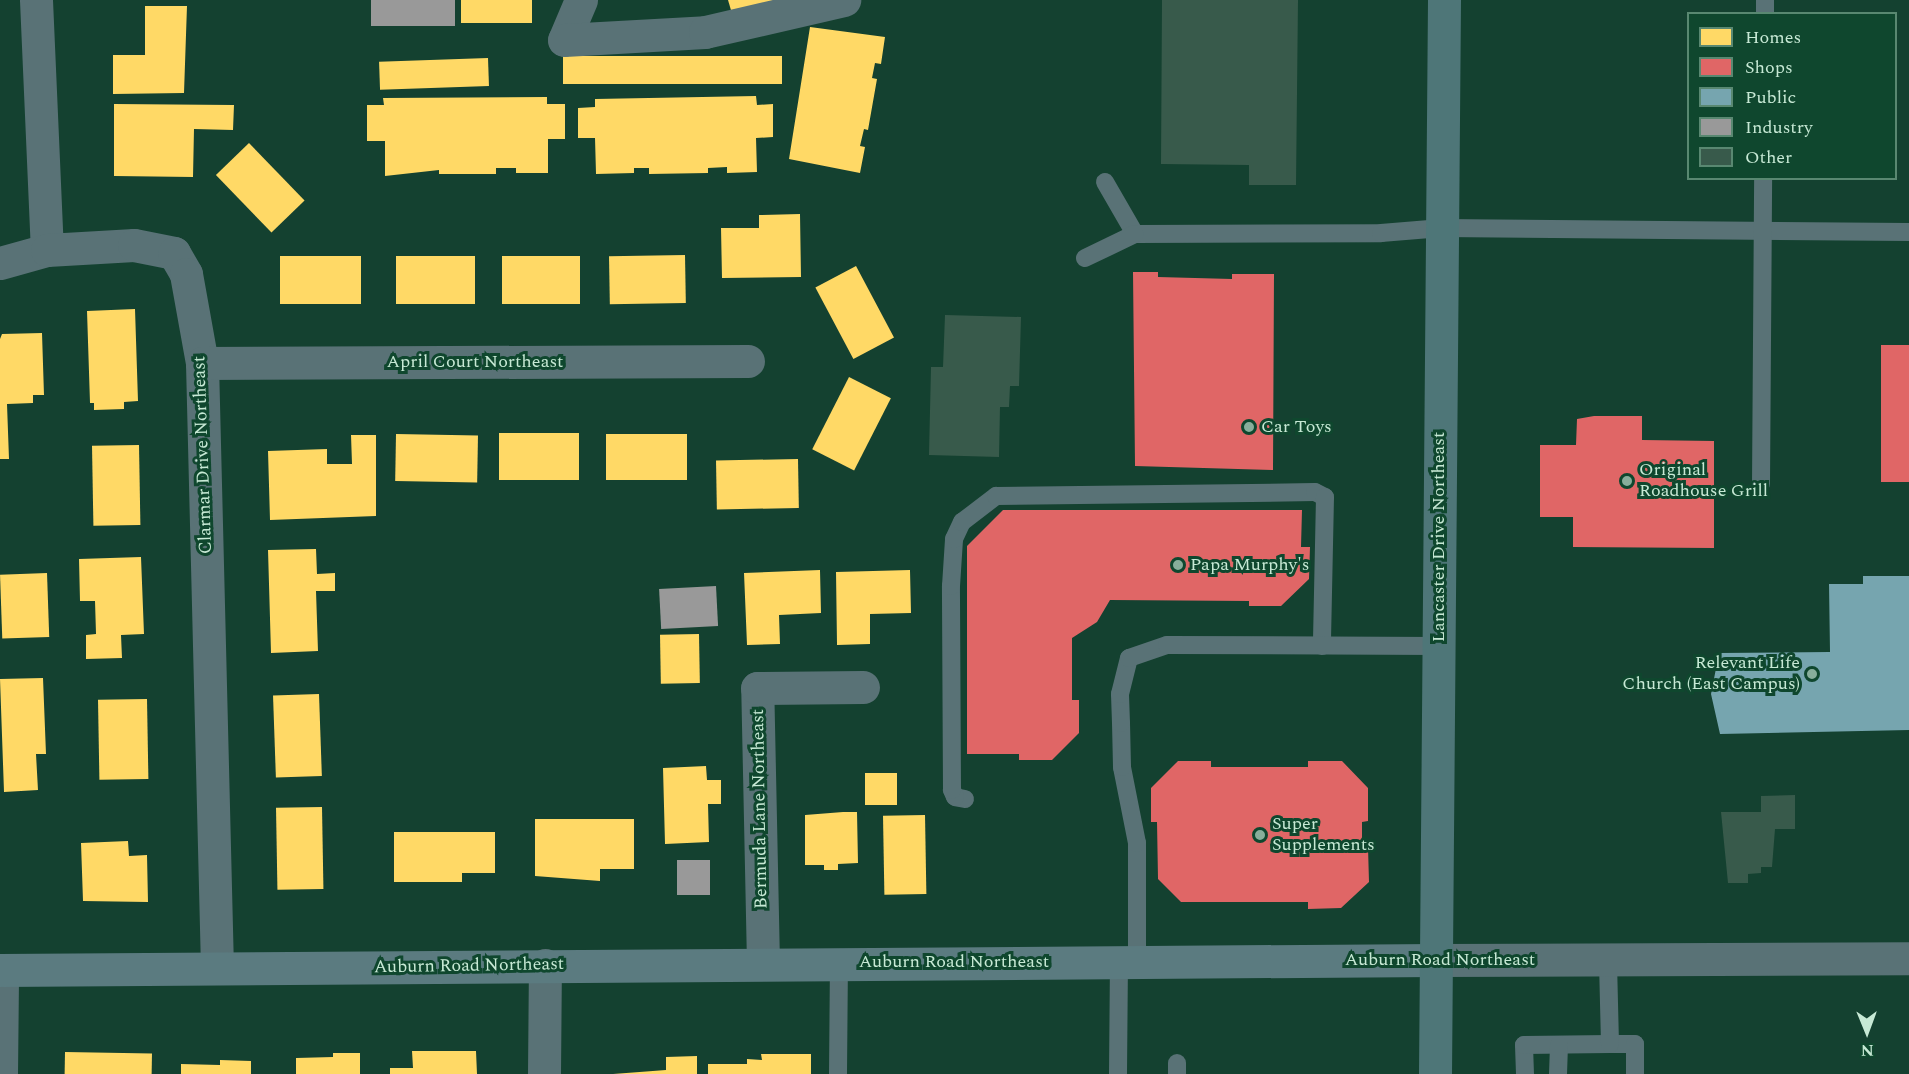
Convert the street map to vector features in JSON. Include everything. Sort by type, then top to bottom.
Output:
[{"type":"main road","name":"Lancaster Drive Northeast","points":[[1435,1074],[1444,0]]},
{"type":"street","points":[[36,0],[47,250]]},
{"type":"street","points":[[581,0],[564,40],[705,32],[844,0]]},
{"type":"street","name":"Clarmar Drive Northeast","points":[[0,263],[47,250],[134,245],[174,253],[186,274],[202,363],[217,968]]},
{"type":"street","name":"April Court Northeast","points":[[202,363],[748,361]]},
{"type":"street","name":"Bermuda Lane Northeast","points":[[763,963],[757,688],[863,687]]},
{"type":"street","name":"Auburn Road Northeast","points":[[1,970],[838,962],[1909,958]]},
{"type":"street","points":[[544,1074],[545,965]]},
{"type":"street","points":[[1,970],[1,1074]]},
{"type":"lane","points":[[1761,484],[1763,180]]},
{"type":"lane","points":[[1105,182],[1135,234]]},
{"type":"lane","points":[[1085,258],[1135,234],[1381,233],[1442,228],[1909,232]]},
{"type":"lane","points":[[965,799],[955,797],[952,789],[951,586],[954,539],[962,522],[996,496],[1315,492],[1325,497],[1322,646]]},
{"type":"lane","points":[[1118,1074],[1137,843],[1122,767],[1120,694],[1129,658],[1167,645],[1438,646]]},
{"type":"lane","points":[[1608,960],[1610,1044]]},
{"type":"lane","points":[[838,962],[838,1074]]},
{"type":"lane","points":[[1525,1074],[1524,1045],[1635,1044],[1635,1074]]},
{"type":"lane","points":[[1558,1074],[1559,1045]]},
{"type":"building: Homes","points":[[461,0],[532,0],[532,23],[461,23]]},
{"type":"building: Homes","points":[[728,0],[790,0],[733,17]]},
{"type":"building: Homes","points":[[145,6],[187,6],[184,93],[113,94],[113,55],[145,55]]},
{"type":"building: Homes","points":[[810,27],[885,37],[881,64],[875,63],[872,78],[877,79],[868,130],[864,129],[860,146],[865,147],[860,173],[789,159]]},
{"type":"building: Homes","points":[[563,56],[782,56],[782,84],[563,84]]},
{"type":"building: Homes","points":[[488,58],[489,86],[380,90],[379,62]]},
{"type":"building: Homes","points":[[756,96],[757,105],[773,104],[773,137],[756,138],[757,172],[727,173],[727,167],[708,168],[708,173],[649,174],[649,168],[634,168],[634,173],[596,174],[595,138],[578,138],[578,108],[595,107],[595,99]]},
{"type":"building: Homes","points":[[547,97],[547,104],[565,104],[565,139],[548,139],[548,173],[516,173],[516,168],[496,168],[496,174],[439,174],[439,170],[385,176],[385,141],[367,141],[367,105],[384,105],[383,98]]},
{"type":"building: Homes","points":[[114,104],[234,105],[233,130],[194,129],[193,177],[114,176]]},
{"type":"building: Homes","points":[[249,143],[305,201],[271,233],[216,175]]},
{"type":"building: Homes","points":[[800,214],[801,277],[722,278],[721,228],[759,228],[759,215]]},
{"type":"building: Homes","points":[[685,255],[686,303],[610,304],[609,256]]},
{"type":"building: Homes","points":[[280,256],[361,256],[361,304],[280,304]]},
{"type":"building: Homes","points":[[396,256],[475,256],[475,304],[396,304]]},
{"type":"building: Homes","points":[[502,256],[580,256],[580,304],[502,304]]},
{"type":"building: Homes","points":[[856,266],[894,338],[853,359],[815,288]]},
{"type":"building: Homes","points":[[135,309],[138,401],[124,402],[124,409],[94,410],[94,403],[90,403],[87,311]]},
{"type":"building: Homes","points":[[42,333],[44,395],[33,395],[33,403],[7,404],[9,459],[0,459],[0,339],[2,334]]},
{"type":"building: Homes","points":[[849,377],[891,398],[854,471],[812,449]]},
{"type":"building: Homes","points":[[499,433],[579,433],[579,480],[499,480]]},
{"type":"building: Homes","points":[[396,434],[478,435],[477,482],[395,481]]},
{"type":"building: Homes","points":[[606,434],[687,434],[687,480],[606,480]]},
{"type":"building: Homes","points":[[351,435],[376,435],[376,516],[270,520],[268,451],[327,449],[327,464],[352,464]]},
{"type":"building: Homes","points":[[139,445],[140,525],[93,526],[92,446]]},
{"type":"building: Homes","points":[[798,459],[799,508],[717,509],[716,460]]},
{"type":"building: Homes","points":[[316,549],[317,574],[335,573],[335,591],[316,591],[318,651],[271,653],[268,550]]},
{"type":"building: Homes","points":[[141,557],[144,634],[121,635],[122,658],[86,659],[86,635],[96,634],[95,601],[80,601],[79,559]]},
{"type":"building: Homes","points":[[820,570],[821,613],[779,615],[780,644],[747,645],[744,573]]},
{"type":"building: Homes","points":[[910,570],[911,613],[870,614],[870,644],[837,645],[836,572]]},
{"type":"building: Homes","points":[[47,573],[49,637],[2,639],[0,575]]},
{"type":"building: Homes","points":[[699,634],[700,683],[661,684],[660,635]]},
{"type":"building: Homes","points":[[43,678],[46,754],[36,754],[38,790],[4,792],[0,679]]},
{"type":"building: Homes","points":[[319,694],[322,776],[276,778],[273,696]]},
{"type":"building: Homes","points":[[147,699],[148,779],[99,780],[98,700]]},
{"type":"building: Homes","points":[[706,766],[707,780],[721,780],[721,804],[708,804],[709,842],[665,844],[663,768]]},
{"type":"building: Homes","points":[[865,773],[897,773],[897,805],[865,805]]},
{"type":"building: Homes","points":[[322,807],[323,889],[277,890],[276,808]]},
{"type":"building: Homes","points":[[857,812],[858,863],[838,864],[838,870],[824,870],[824,865],[805,865],[805,815]]},
{"type":"building: Homes","points":[[925,815],[926,894],[884,895],[883,816]]},
{"type":"building: Homes","points":[[535,819],[634,819],[634,869],[600,869],[600,881],[535,876]]},
{"type":"building: Homes","points":[[394,832],[495,832],[495,873],[462,873],[462,882],[394,882]]},
{"type":"building: Homes","points":[[128,841],[129,856],[147,855],[148,902],[83,901],[81,843]]},
{"type":"building: Homes","points":[[412,1051],[476,1051],[477,1074],[390,1074],[390,1068],[413,1068]]},
{"type":"building: Homes","points":[[65,1052],[152,1054],[152,1074],[65,1074]]},
{"type":"building: Homes","points":[[333,1053],[360,1053],[360,1074],[296,1074],[296,1058],[333,1057]]},
{"type":"building: Homes","points":[[761,1054],[811,1054],[811,1074],[708,1074],[708,1064],[747,1064],[747,1059],[762,1060]]},
{"type":"building: Homes","points":[[697,1056],[697,1074],[613,1074],[666,1070],[666,1057]]},
{"type":"building: Homes","points":[[220,1060],[251,1061],[251,1074],[181,1074],[181,1064],[220,1065]]},
{"type":"building: Shops","points":[[1133,272],[1158,272],[1158,277],[1232,279],[1232,274],[1274,274],[1273,470],[1135,466]]},
{"type":"building: Shops","points":[[1881,345],[1909,345],[1909,482],[1881,482]]},
{"type":"building: Shops","name":"Original Roadhouse Grill","points":[[1594,416],[1642,416],[1642,440],[1714,441],[1714,548],[1573,547],[1573,517],[1540,517],[1540,445],[1576,445],[1577,419]]},
{"type":"building: Shops","points":[[1003,510],[1302,510],[1301,547],[1310,547],[1309,579],[1281,606],[1249,606],[1249,601],[1110,600],[1097,622],[1072,638],[1072,700],[1079,700],[1079,733],[1052,760],[1019,760],[1019,754],[967,754],[967,546]]},
{"type":"building: Shops","name":"Super Supplements","points":[[1178,761],[1211,761],[1211,767],[1308,767],[1308,761],[1342,761],[1368,788],[1368,821],[1362,822],[1362,847],[1368,847],[1369,882],[1341,908],[1308,909],[1308,902],[1181,902],[1158,879],[1157,822],[1151,822],[1151,788]]},
{"type":"building: Public","name":"Relevant Life Church (East Campus)","points":[[1863,576],[1909,576],[1909,730],[1720,734],[1711,694],[1719,653],[1830,652],[1829,584],[1863,584]]},
{"type":"building: Industry","points":[[371,0],[455,0],[455,26],[371,26]]},
{"type":"building: Industry","points":[[716,586],[718,626],[661,629],[659,589]]},
{"type":"building: Industry","points":[[677,860],[710,860],[710,895],[677,895]]},
{"type":"building: Other","points":[[1162,0],[1298,0],[1296,185],[1249,185],[1249,165],[1161,164]]},
{"type":"building: Other","points":[[945,315],[1021,317],[1019,386],[1010,386],[1009,407],[1000,407],[999,457],[929,455],[931,367],[943,367]]},
{"type":"building: Other","points":[[1795,795],[1795,829],[1775,829],[1772,867],[1761,867],[1761,873],[1748,874],[1748,883],[1728,883],[1721,812],[1761,812],[1761,796]]},
{"type":"place","name":"Car Toys","points":[[1249,427]]},
{"type":"place","name":"Original Roadhouse Grill","points":[[1627,481]]},
{"type":"place","name":"Papa Murphy's","points":[[1178,565]]},
{"type":"place","name":"Relevant Life Church (East Campus)","points":[[1812,674]]},
{"type":"place","name":"Super Supplements","points":[[1260,835]]}]
